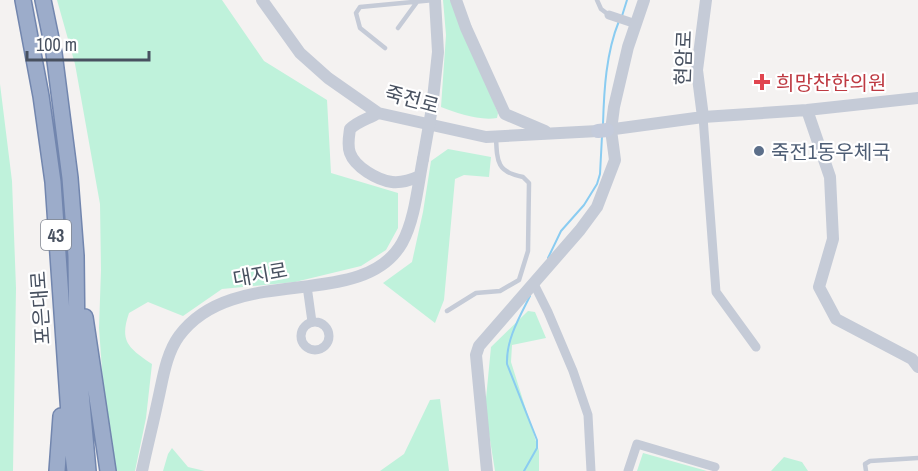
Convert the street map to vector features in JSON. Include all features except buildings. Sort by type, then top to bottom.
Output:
[{"type":"highway","name":"포은대로","points":[[23,0],[52,171],[75,471]]},
{"type":"highway","name":"포은대로","points":[[43,0],[61,102],[70,178],[77,347],[88,471]]},
{"type":"highway","points":[[75,256],[108,471]]},
{"type":"highway","points":[[57,471],[61,422],[60,281]]},
{"type":"street","name":"죽전로","points":[[262,0],[300,53],[328,78],[378,113],[486,137],[605,130],[703,117],[807,110],[918,98]]},
{"type":"street","name":"대지로","points":[[142,471],[166,363],[171,349],[187,326],[211,308],[231,298],[361,275],[373,270],[394,254],[403,242],[409,227],[432,108],[438,52],[435,0]]},
{"type":"street","points":[[456,0],[466,28],[505,114],[552,134]]},
{"type":"street","points":[[487,471],[476,355],[483,340],[535,287],[597,207],[615,160],[605,130],[628,46],[644,0]]},
{"type":"street","name":"현암로","points":[[703,117],[697,70],[706,0]]},
{"type":"street","points":[[609,15],[636,24]]},
{"type":"street","points":[[807,110],[830,177],[833,239],[819,287],[836,319],[912,359],[918,368]]},
{"type":"street","points":[[378,113],[357,122],[350,129],[348,145],[350,155],[368,172],[391,182],[410,181],[420,176]]},
{"type":"street","points":[[703,117],[716,292],[756,347]]},
{"type":"street","points":[[307,286],[312,322]]},
{"type":"street","points":[[535,287],[573,371],[588,415],[591,471]]},
{"type":"street","points":[[312,322],[320,323],[331,332],[322,347],[315,349],[307,346],[302,339],[302,331],[312,322]]},
{"type":"street","points":[[628,471],[637,444],[715,468]]},
{"type":"lane","points":[[385,48],[360,28],[357,22],[358,10],[363,6],[435,0]]},
{"type":"lane","points":[[597,0],[600,9],[609,15]]},
{"type":"lane","points":[[398,28],[417,2]]},
{"type":"lane","points":[[447,311],[476,293],[501,291],[519,280],[522,274],[528,251],[529,183],[524,177],[502,169],[496,137]]},
{"type":"lane","points":[[866,471],[865,464],[870,461],[918,458]]},
{"type":"green space","points":[[57,0],[222,0],[264,61],[327,100],[331,173],[398,193],[398,228],[386,250],[361,266],[295,282],[222,289],[183,316],[148,302],[129,313],[125,331],[128,343],[152,364],[146,418],[135,471],[113,471],[106,425],[99,328],[100,204],[75,64]]},
{"type":"green space","points":[[443,0],[452,0],[498,113],[497,118],[476,117],[441,107],[446,35]]},
{"type":"green space","points":[[0,84],[12,181],[16,288],[13,471],[0,471]]},
{"type":"green space","points":[[448,149],[491,157],[489,177],[464,175],[455,179],[444,300],[435,323],[383,283],[412,262],[431,161]]},
{"type":"green space","points":[[528,311],[535,312],[546,338],[512,345],[511,362],[539,451],[539,471],[495,471],[485,409],[491,347]]},
{"type":"green space","points":[[440,399],[449,471],[380,471],[404,454],[430,400]]},
{"type":"green space","points":[[172,448],[188,467],[205,471],[163,471]]},
{"type":"green space","points":[[643,453],[707,471],[637,471]]},
{"type":"green space","points":[[784,457],[802,462],[808,471],[771,471]]},
{"type":"waterway","points":[[622,16],[627,0]]},
{"type":"waterway","points":[[603,124],[608,59],[619,21]]},
{"type":"waterway","points":[[548,258],[561,231],[584,205],[597,184],[600,174],[602,136]]},
{"type":"waterway","points":[[524,471],[537,448],[537,440],[507,364],[507,355],[514,329],[530,296]]},
{"type":"place","name":"희망찬한의원","points":[[762,82]]},
{"type":"place","name":"죽전1동우체국","points":[[759,151]]}]
